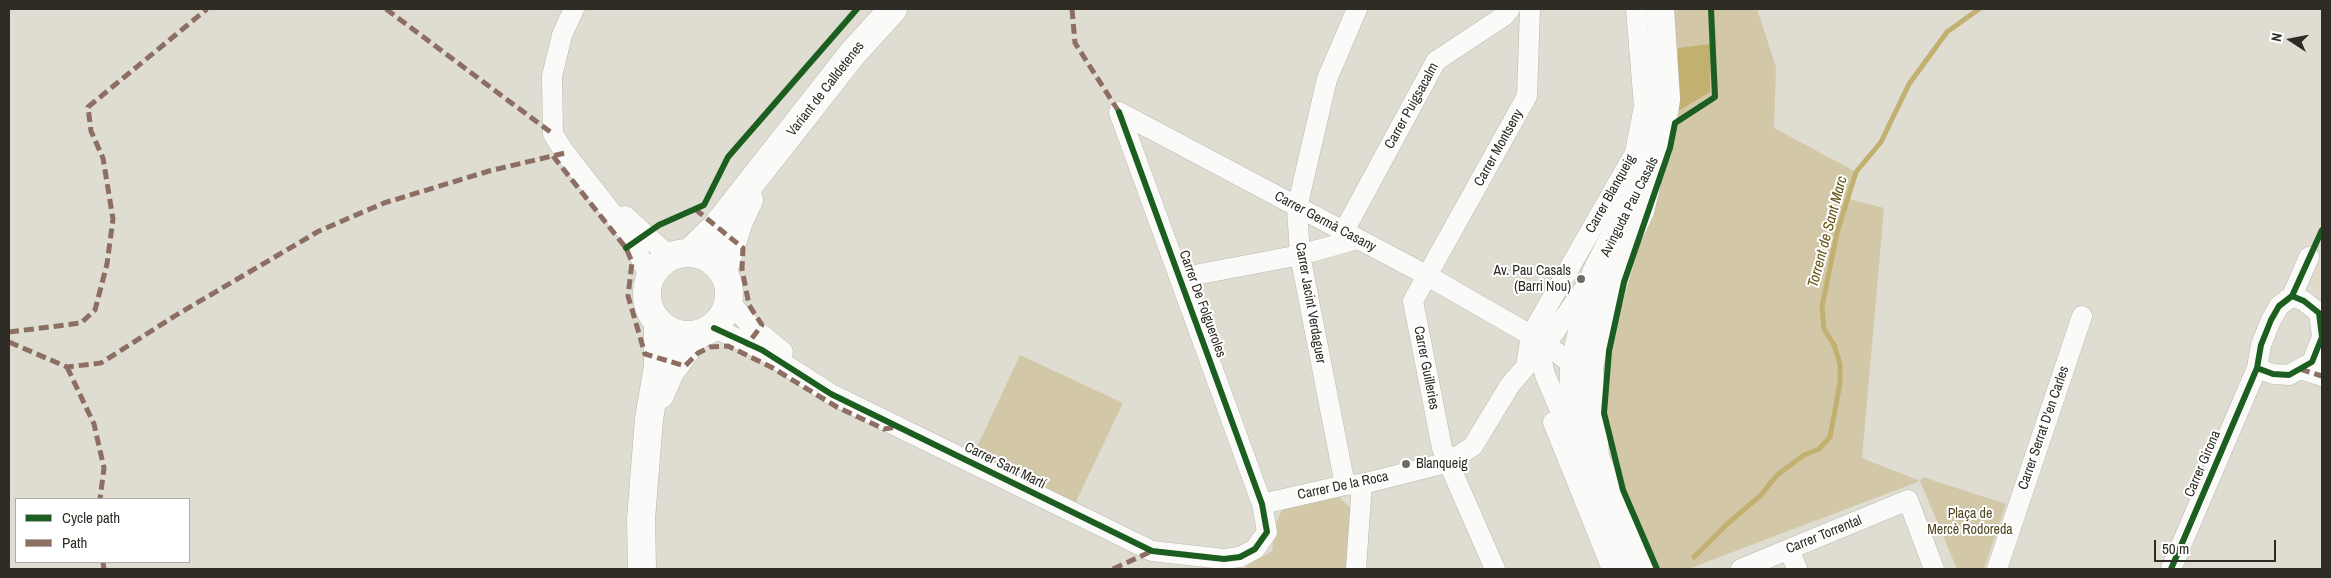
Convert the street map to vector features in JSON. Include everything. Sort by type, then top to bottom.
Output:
[{"type":"street","points":[[574,9],[562,35],[552,76],[553,134],[565,153],[630,237],[650,279]]},
{"type":"street","name":"Variant de Calldetenes","points":[[680,255],[717,226],[762,172],[853,53],[893,9]]},
{"type":"street","name":"Carrer Jacint Verdaguer","points":[[1356,569],[1354,484],[1300,255],[1297,208],[1327,79],[1357,9]]},
{"type":"street","name":"Carrer Puigsacalm","points":[[1351,235],[1436,61],[1504,16],[1510,9]]},
{"type":"street","name":"Carrer Montseny","points":[[1428,276],[1527,96],[1530,9]]},
{"type":"street","name":"Carrer Blanqueig","points":[[1538,339],[1635,153],[1644,106],[1636,9]]},
{"type":"street","points":[[1658,151],[1666,99],[1660,9]]},
{"type":"street","name":"Carrer Germà Casany","points":[[1119,112],[1428,276],[1538,339]]},
{"type":"street","name":"Carrer De Folgueroles","points":[[1119,112],[1262,504]]},
{"type":"street","name":"Avinguda Pau Casals","points":[[1586,463],[1574,410],[1574,366],[1596,273],[1658,151]]},
{"type":"street","name":"Avinguda Pau Casals","points":[[1646,569],[1599,456],[1593,367],[1614,275],[1644,212],[1658,151]]},
{"type":"street","points":[[565,153],[633,225],[680,255],[710,258],[723,271],[730,292],[723,318],[705,331],[670,372],[650,419]]},
{"type":"street","name":"Variant de Calldetenes","points":[[723,271],[739,221],[762,172]]},
{"type":"street","points":[[1179,278],[1300,255],[1351,235]]},
{"type":"street","points":[[680,255],[659,265],[650,279],[647,290],[648,304],[658,322],[675,334],[705,331]]},
{"type":"street","points":[[2292,296],[2304,301],[2319,313],[2322,337],[2312,362],[2289,375],[2273,374],[2257,368],[2261,345],[2279,306],[2292,296],[2309,257]]},
{"type":"street","name":"Avinguda Pau Casals","points":[[1596,273],[1538,339],[1548,382],[1563,420],[1586,463],[1629,569]]},
{"type":"street","name":"Carrer Guilleries","points":[[1428,276],[1413,301],[1442,448],[1495,569]]},
{"type":"street","name":"Carrer Sant Martí","points":[[729,301],[749,324],[810,374],[897,427]]},
{"type":"street","name":"Carrer Serrat D'en Carles","points":[[1997,569],[2082,316]]},
{"type":"street","points":[[642,569],[641,519],[650,419],[658,366],[658,322]]},
{"type":"street","name":"Carrer Sant Martí","points":[[705,331],[762,350],[831,394],[1152,551],[1224,559],[1240,557],[1254,549],[1267,532],[1262,504]]},
{"type":"street","points":[[1526,366],[1548,382],[1574,366],[1538,339]]},
{"type":"street","name":"Carrer De la Roca","points":[[1262,504],[1449,462],[1473,446],[1510,385],[1526,366],[1538,339]]},
{"type":"street","name":"Carrer Girona","points":[[2178,567],[2257,368]]},
{"type":"street","points":[[2300,369],[2322,376]]},
{"type":"street","name":"Avinguda Pau Casals","points":[[1548,382],[1546,397],[1551,416],[1612,569]]},
{"type":"street","name":"Carrer Torrental","points":[[1741,569],[1908,500],[1934,569]]},
{"type":"street","points":[[1789,549],[1797,569]]},
{"type":"shaded area","points":[[1710,44],[1710,92],[1675,113],[1678,48]]},
{"type":"shaded area","points":[[2322,258],[2322,304],[2311,284]]},
{"type":"green space","points":[[1660,9],[1757,9],[1776,67],[1774,128],[1856,172],[1849,199],[1884,208],[1862,458],[1920,481],[1688,569],[1658,569],[1629,504],[1604,413],[1609,351],[1648,214]]},
{"type":"green space","points":[[1020,355],[1123,403],[1072,510],[970,462]]},
{"type":"green space","name":"Plaça de Mercè Rodoreda","points":[[1923,477],[2006,504],[1984,569],[1957,569],[1920,481]]},
{"type":"green space","points":[[1339,497],[1353,510],[1351,569],[1248,569],[1245,567],[1272,551],[1275,526],[1283,507]]},
{"type":"waterway","name":"Torrent de Sant Marc","points":[[1694,557],[1726,525],[1761,495],[1777,475],[1804,455],[1819,449],[1830,437],[1840,383],[1840,364],[1834,345],[1824,329],[1822,307],[1837,233],[1856,172],[1881,142],[1909,84],[1947,32],[1979,9]]},
{"type":"marked path","points":[[9,332],[81,323],[95,310],[107,264],[113,219],[103,158],[91,131],[88,107],[207,9]]},
{"type":"marked path","points":[[386,9],[553,134]]},
{"type":"marked path","points":[[1072,9],[1075,43],[1119,112]]},
{"type":"marked path","points":[[9,342],[67,367],[101,363],[178,314],[319,231],[384,203],[489,171],[565,153]]},
{"type":"marked path","points":[[553,156],[626,248],[632,262],[628,296],[645,354],[685,366],[698,353],[710,347],[728,346],[771,367],[837,407],[884,429],[897,427]]},
{"type":"marked path","points":[[695,209],[743,248],[742,269],[749,305],[762,325],[746,346]]},
{"type":"marked path","points":[[67,367],[94,424],[104,468],[100,498]]},
{"type":"marked path","points":[[2300,369],[2322,376]]},
{"type":"marked path","points":[[1113,569],[1152,551]]},
{"type":"marked path","points":[[103,563],[104,569]]},
{"type":"cycle path","points":[[626,248],[659,225],[704,205],[728,157],[857,9]]},
{"type":"cycle path","points":[[1657,569],[1623,490],[1604,413],[1609,351],[1624,282],[1670,148],[1675,123],[1715,97],[1711,9]]},
{"type":"cycle path","points":[[714,328],[762,350],[831,394],[1152,551],[1224,559],[1240,557],[1255,549],[1267,532],[1262,504],[1119,112]]},
{"type":"cycle path","points":[[2171,569],[2257,368],[2261,345],[2271,320],[2279,306],[2292,296],[2322,230]]},
{"type":"cycle path","points":[[2257,368],[2273,374],[2289,375],[2312,362],[2322,337],[2319,313],[2304,301],[2292,296]]},
{"type":"place","name":"Av. Pau Casals (Barri Nou)","points":[[1581,279]]},
{"type":"place","name":"Blanqueig","points":[[1406,464]]}]
